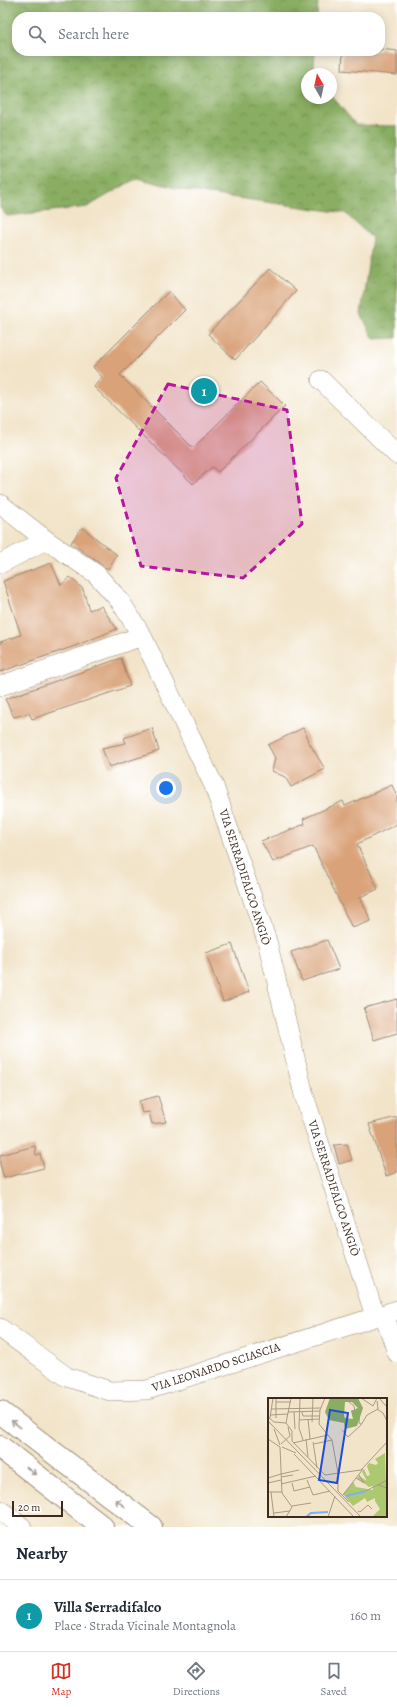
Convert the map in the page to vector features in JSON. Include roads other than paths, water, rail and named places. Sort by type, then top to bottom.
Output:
[{"type":"highway","points":[[0,1412],[151,1527]]},
{"type":"highway","points":[[0,1447],[102,1527]]},
{"type":"street","points":[[321,380],[397,455]]},
{"type":"street","name":"VIA SERRADIFALCO ANGIÒ","points":[[0,504],[46,540],[96,574],[120,601],[142,636],[214,786],[267,941],[304,1095],[385,1313],[397,1353]]},
{"type":"street","points":[[0,564],[46,540]]},
{"type":"street","points":[[0,686],[142,636]]},
{"type":"street","name":"VIA LEONARDO SCIASCIA","points":[[0,1328],[67,1377],[110,1391],[147,1390],[385,1313]]},
{"type":"street","points":[[0,1510],[22,1527]]},
{"type":"place","name":"Villa Serradifalco","points":[[204,391]]}]
